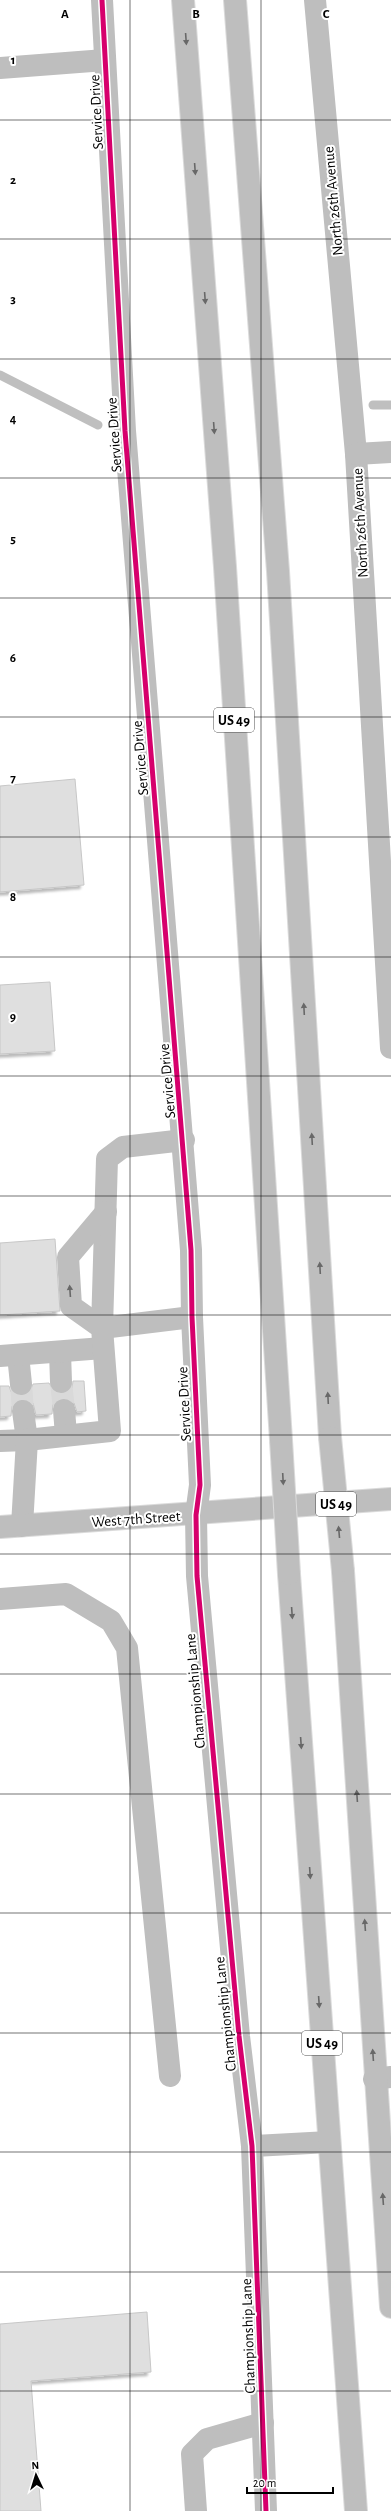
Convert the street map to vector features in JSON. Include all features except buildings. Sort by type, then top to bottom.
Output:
[{"type":"main road","name":"Service Drive","points":[[102,0],[125,431],[184,1140],[191,1250],[192,1317],[200,1485],[196,1515]]},
{"type":"main road","name":"US 49","points":[[183,0],[224,559],[289,1574],[356,2511]]},
{"type":"main road","name":"US 49","points":[[235,0],[278,571],[330,1437],[343,1571],[383,2078],[391,2307]]},
{"type":"main road","name":"North 26th Avenue","points":[[315,0],[356,454],[391,1048]]},
{"type":"main road","points":[[0,68],[105,60]]},
{"type":"main road","points":[[356,454],[391,452]]},
{"type":"main road","points":[[0,1441],[28,1440],[110,1431],[103,1338],[107,1159],[123,1147],[184,1140]]},
{"type":"main road","points":[[103,1338],[71,1306],[68,1256],[106,1212]]},
{"type":"main road","points":[[21,1384],[9,1355],[60,1352],[103,1338],[192,1317]]},
{"type":"main road","points":[[60,1352],[61,1382]]},
{"type":"main road","points":[[64,1410],[66,1435]]},
{"type":"main road","points":[[22,1526],[28,1440],[23,1412]]},
{"type":"main road","name":"West 7th Street","points":[[0,1527],[196,1515],[391,1499]]},
{"type":"main road","name":"Championship Lane","points":[[196,1515],[198,1592],[239,2036],[252,2146],[266,2511]]},
{"type":"main road","points":[[0,1599],[66,1594],[112,1621],[127,1648],[170,2076]]},
{"type":"main road","points":[[252,2146],[329,2142]]},
{"type":"main road","points":[[196,2511],[192,2454],[207,2439],[263,2423]]},
{"type":"waterway","points":[[0,375],[98,425]]},
{"type":"waterway","points":[[373,405],[391,405]]},
{"type":"tunnel","points":[[61,1382],[64,1410]]},
{"type":"tunnel","points":[[21,1384],[23,1411]]},
{"type":"cycle path","points":[[102,0],[125,431],[191,1250],[192,1317],[200,1485],[196,1515],[197,1576],[239,2036],[252,2146],[266,2511]]}]
